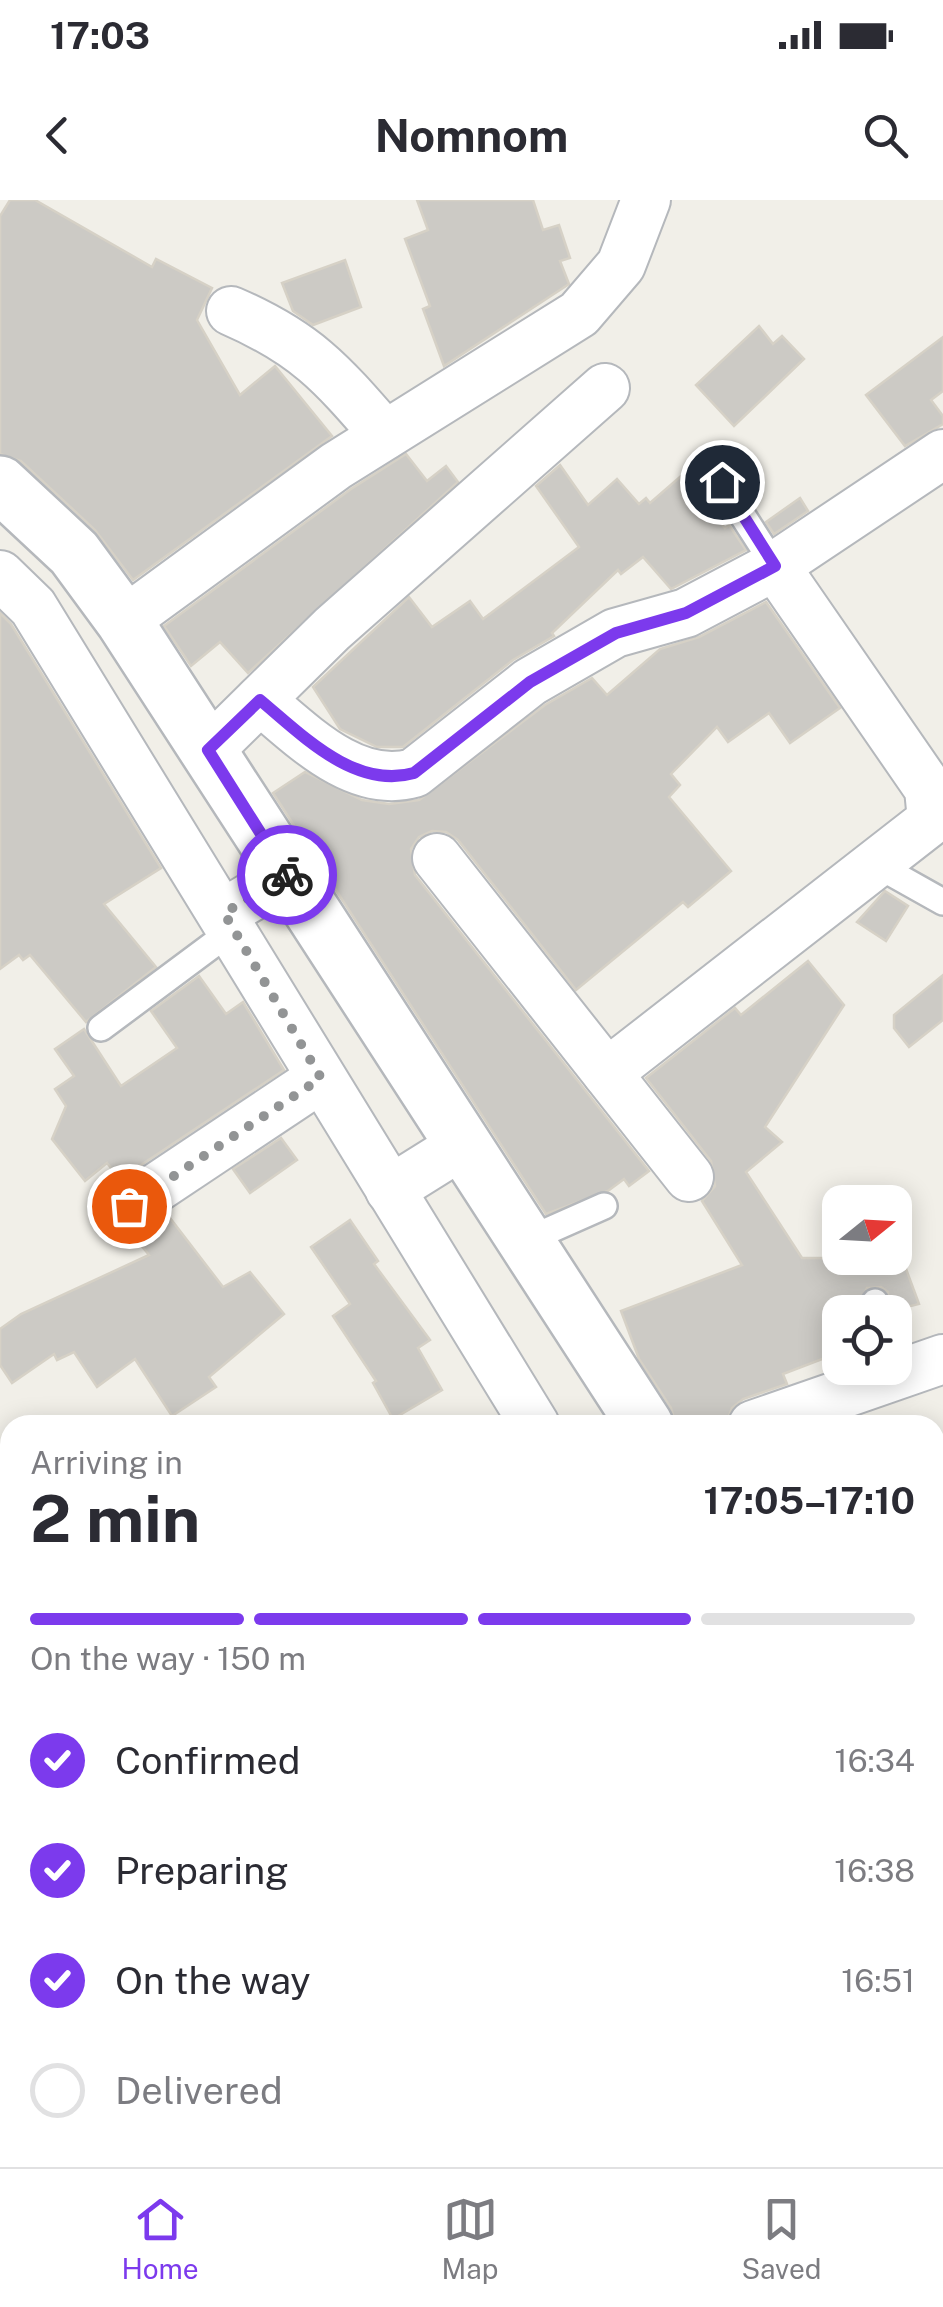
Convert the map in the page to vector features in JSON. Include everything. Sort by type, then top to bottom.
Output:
[{"type":"street","points":[[124,621],[385,435],[579,314],[621,264],[646,200]]},
{"type":"street","points":[[231,311],[282,334],[318,362],[385,435]]},
{"type":"street","points":[[208,750],[332,629],[605,388]]},
{"type":"street","points":[[260,700],[324,753],[393,779],[414,773],[530,682],[616,633],[686,613],[775,566],[943,454]]},
{"type":"street","points":[[0,484],[74,553],[124,621],[208,750],[248,903],[321,1078],[422,1170],[525,1241],[638,1415]]},
{"type":"street","points":[[606,1072],[932,820],[929,790],[775,566]]},
{"type":"street","points":[[0,575],[34,607],[248,903],[422,1170],[531,1415]]},
{"type":"street","points":[[437,858],[689,1177]]},
{"type":"street","points":[[129,1206],[321,1078]]},
{"type":"street","points":[[912,1366],[943,1359]]},
{"type":"street","points":[[773,1415],[833,1385]]},
{"type":"lane","points":[[722,482],[775,566]]},
{"type":"lane","points":[[876,865],[943,902]]},
{"type":"lane","points":[[101,1028],[248,903]]},
{"type":"lane","points":[[525,1241],[604,1206]]},
{"type":"building","points":[[10,200],[35,200],[152,267],[156,259],[212,288],[197,320],[240,395],[275,366],[332,436],[133,580],[95,530],[21,461],[0,454],[0,216]]},
{"type":"building","points":[[417,200],[533,200],[543,230],[559,225],[570,258],[560,261],[569,284],[444,366],[423,309],[430,306],[405,239],[428,230]]},
{"type":"building","points":[[345,260],[361,307],[313,325],[293,311],[282,283]]},
{"type":"building","points":[[759,326],[773,344],[782,336],[804,359],[734,426],[696,385]]},
{"type":"building","points":[[943,337],[943,391],[931,400],[943,416],[943,424],[905,446],[866,395]]},
{"type":"building","points":[[406,454],[427,481],[446,466],[458,482],[248,673],[220,642],[191,666],[164,626],[351,489]]},
{"type":"building","points":[[560,465],[588,505],[617,479],[639,504],[646,498],[650,503],[681,476],[725,528],[729,525],[746,550],[671,589],[643,557],[621,574],[618,570],[552,633],[554,636],[513,660],[403,747],[377,747],[340,729],[313,687],[409,597],[432,627],[470,601],[483,619],[579,547],[536,486]]},
{"type":"building","points":[[800,498],[808,511],[774,534],[766,522]]},
{"type":"building","points":[[766,602],[840,708],[790,743],[769,713],[728,742],[717,727],[671,774],[680,785],[669,797],[731,871],[688,907],[683,902],[576,990],[458,840],[446,832],[432,831],[419,837],[411,849],[415,875],[649,1171],[629,1186],[624,1179],[608,1191],[546,1214],[273,793],[305,772],[362,800],[389,804],[419,800],[545,705],[592,678],[607,695],[660,649],[699,637]]},
{"type":"building","points":[[0,613],[11,624],[161,868],[104,904],[156,967],[86,1022],[30,955],[23,960],[19,955],[0,969]]},
{"type":"building","points":[[885,891],[908,906],[886,941],[857,922]]},
{"type":"building","points":[[808,961],[844,1005],[765,1127],[782,1142],[746,1172],[802,1258],[822,1258],[822,1275],[908,1275],[919,1304],[912,1306],[912,1295],[888,1295],[881,1287],[867,1288],[863,1295],[822,1295],[822,1359],[783,1374],[787,1384],[743,1399],[729,1415],[673,1415],[639,1359],[621,1311],[742,1265],[702,1201],[715,1186],[711,1161],[646,1078],[735,1008],[741,1015]]},
{"type":"building","points":[[943,975],[943,1020],[909,1047],[894,1028],[894,1015]]},
{"type":"building","points":[[199,976],[226,1014],[243,1002],[284,1070],[120,1179],[107,1163],[85,1181],[52,1139],[66,1106],[55,1089],[74,1076],[55,1049],[84,1029],[121,1086],[177,1048],[151,1011]]},
{"type":"building","points":[[281,1138],[297,1160],[250,1193],[233,1169]]},
{"type":"building","points":[[167,1214],[223,1287],[250,1272],[284,1314],[209,1377],[216,1387],[174,1415],[135,1359],[97,1387],[74,1352],[57,1360],[54,1354],[12,1383],[0,1365],[0,1329],[21,1314],[149,1255],[132,1234]]},
{"type":"building","points":[[350,1220],[378,1261],[374,1264],[430,1340],[418,1348],[442,1390],[400,1415],[391,1415],[373,1383],[376,1381],[333,1316],[350,1304],[311,1247]]},
{"type":"way so far","points":[[129,1206],[321,1078],[224,913],[287,875]]},
{"type":"route","points":[[287,875],[208,750],[260,700],[324,753],[374,775],[393,779],[414,773],[530,682],[616,633],[686,613],[775,566],[722,482]]}]
